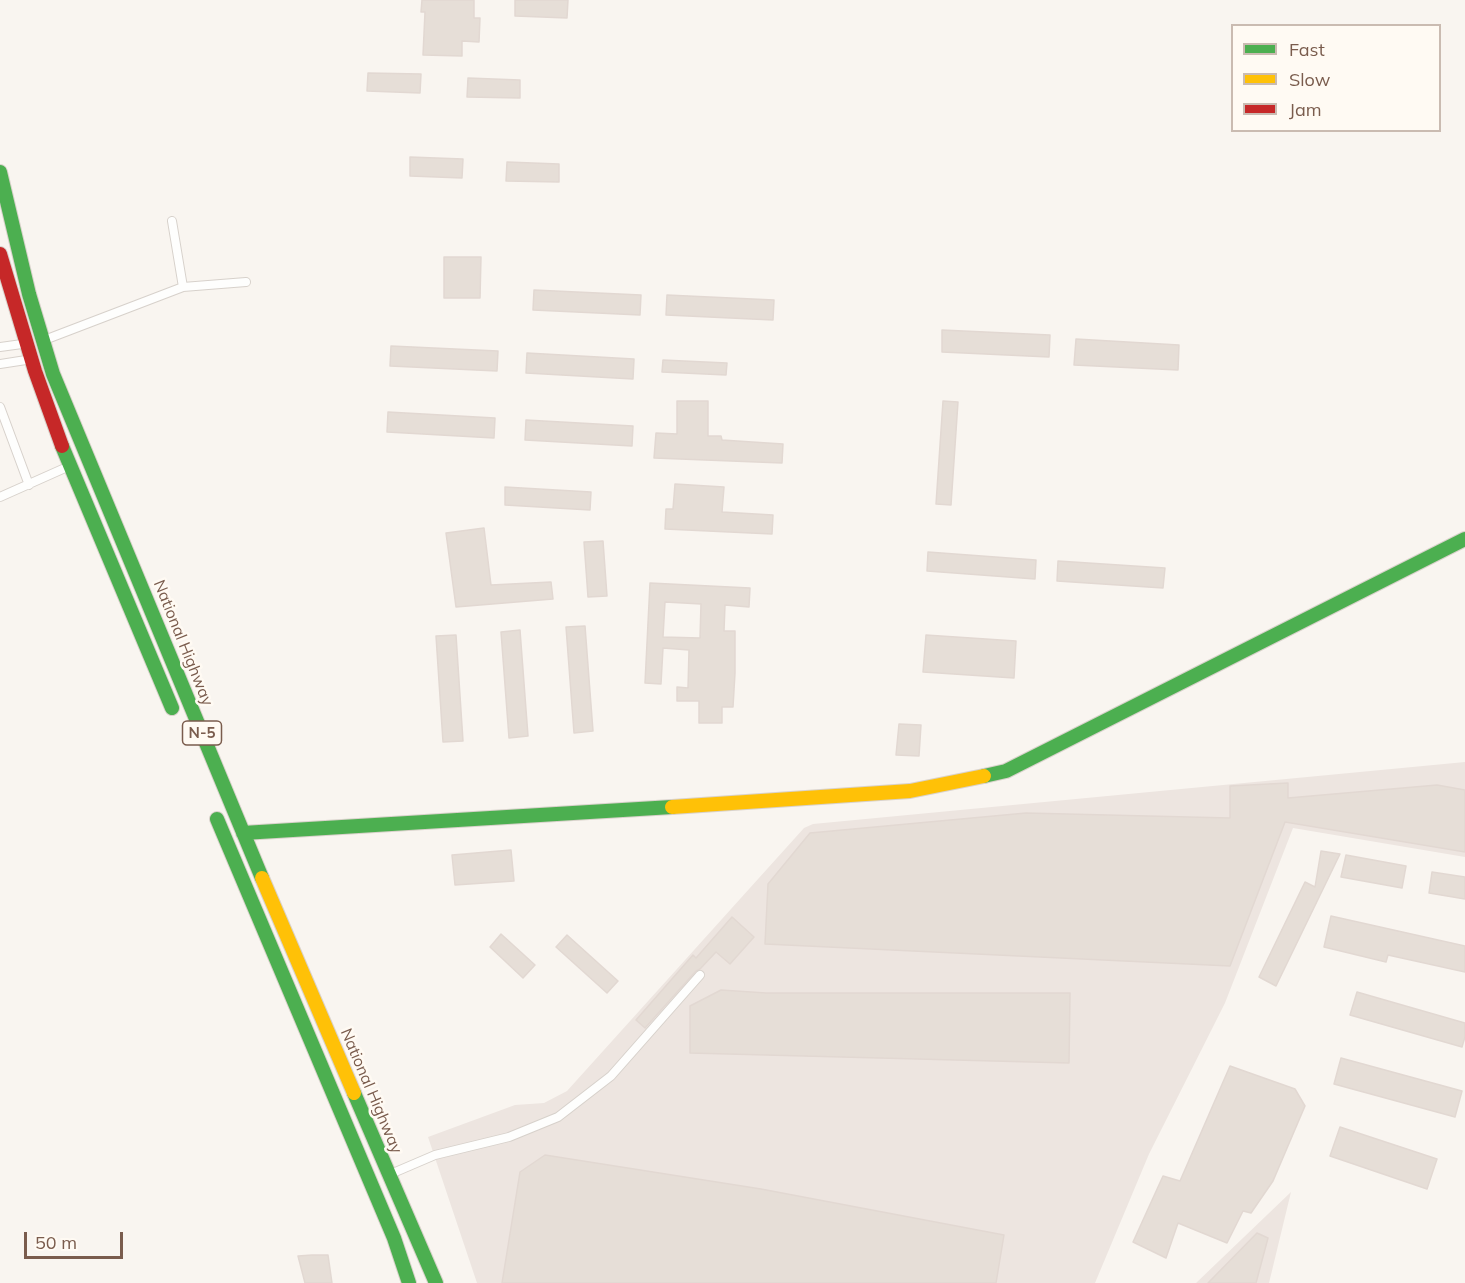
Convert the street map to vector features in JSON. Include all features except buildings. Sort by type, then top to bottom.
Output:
[{"type":"main road","name":"National Highway","points":[[0,172],[29,294],[53,374],[243,833],[436,1283]]},
{"type":"main road","name":"N-5","points":[[0,254],[14,311],[69,466],[177,721]]},
{"type":"main road","points":[[243,833],[814,799],[910,791],[1006,771],[1465,539]]},
{"type":"main road","points":[[212,808],[389,1227],[409,1283]]},
{"type":"lane","points":[[172,221],[183,287]]},
{"type":"lane","points":[[43,341],[183,287],[246,282]]},
{"type":"lane","points":[[0,347],[25,343]]},
{"type":"lane","points":[[0,364],[30,360]]},
{"type":"lane","points":[[0,407],[29,485]]},
{"type":"lane","points":[[0,497],[69,466]]},
{"type":"lane","points":[[388,1175],[435,1155],[508,1137],[558,1117],[611,1076],[700,975]]},
{"type":"shaded area","points":[[1465,762],[1465,857],[1293,828],[1225,1003],[1149,1154],[1095,1283],[477,1283],[428,1137],[515,1105],[544,1103],[567,1091],[804,828],[813,824]]},
{"type":"shaded area","points":[[1291,1192],[1269,1283],[1196,1283]]},
{"type":"traffic: fast","points":[[0,172],[29,294],[53,374],[262,878]]},
{"type":"traffic: fast","points":[[62,446],[172,708]]},
{"type":"traffic: fast","points":[[984,776],[1006,771],[1465,539]]},
{"type":"traffic: fast","points":[[243,833],[672,807]]},
{"type":"traffic: fast","points":[[217,819],[394,1238],[409,1283]]},
{"type":"traffic: fast","points":[[354,1093],[436,1283]]},
{"type":"traffic: slow","points":[[672,807],[910,791],[984,776]]},
{"type":"traffic: slow","points":[[262,878],[354,1093]]},
{"type":"traffic: jam","points":[[0,254],[35,371],[62,446]]}]
